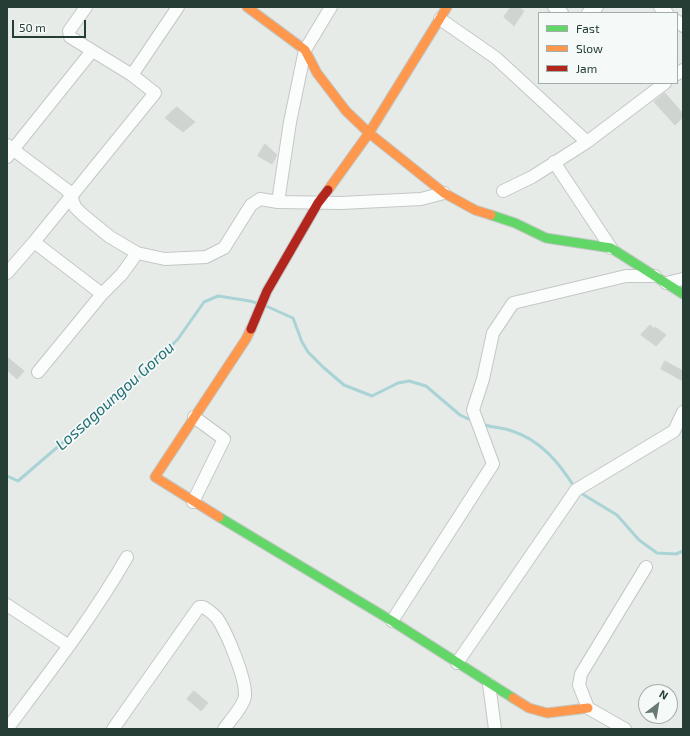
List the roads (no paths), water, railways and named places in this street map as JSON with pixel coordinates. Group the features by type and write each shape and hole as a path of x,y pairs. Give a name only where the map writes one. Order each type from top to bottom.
{"street":[{"path":"7,273 155,93 132,75 70,37 69,31 86,7"},
{"path":"132,75 178,7"},
{"path":"247,7 305,50 317,73 346,111 369,133 444,193 475,210 515,223 546,238 611,248 683,294"},
{"path":"278,202 292,109 305,50 331,7"},
{"path":"447,7 369,133 318,203 260,304 252,328 155,478 192,502 392,621 529,708 547,713 588,708 625,729"},
{"path":"440,19 496,58 587,142"},
{"path":"92,51 9,150 67,190 75,207 83,215 110,237 137,253 165,259 206,257 224,248 251,205 260,200 318,203 421,199 444,193"},
{"path":"503,191 532,176 587,142 662,84"},
{"path":"554,162 611,248"},
{"path":"34,242 102,294"},
{"path":"38,372 102,294 122,274 137,253"},
{"path":"392,621 493,464 473,410 483,380 493,333 513,303 626,276 656,276"},
{"path":"666,283 683,279"},
{"path":"457,663 576,490 674,431 683,412"},
{"path":"192,502 224,439 194,417"},
{"path":"7,729 86,624 127,557"},
{"path":"588,708 579,685 581,674 646,567"},
{"path":"7,605 69,646"},
{"path":"113,729 199,607 203,607 216,617 223,629 243,679 245,696 242,704 224,729"},
{"path":"489,684 495,729"}],"waterway":[{"name":"Lossagoungou Gorou","path":"7,476 18,481 146,371 178,339 204,302 218,296 257,303"},
{"name":"Lossagoungou Gorou","path":"266,306 293,318 302,342 308,352 344,385 372,396 398,383 409,381 426,386 460,415 473,421"},
{"name":"Lossagoungou Gorou","path":"482,424 508,430 532,440 549,454 563,470 575,488"},
{"name":"Lossagoungou Gorou","path":"579,492 617,515 639,540 657,553 676,554 683,551"}]}
